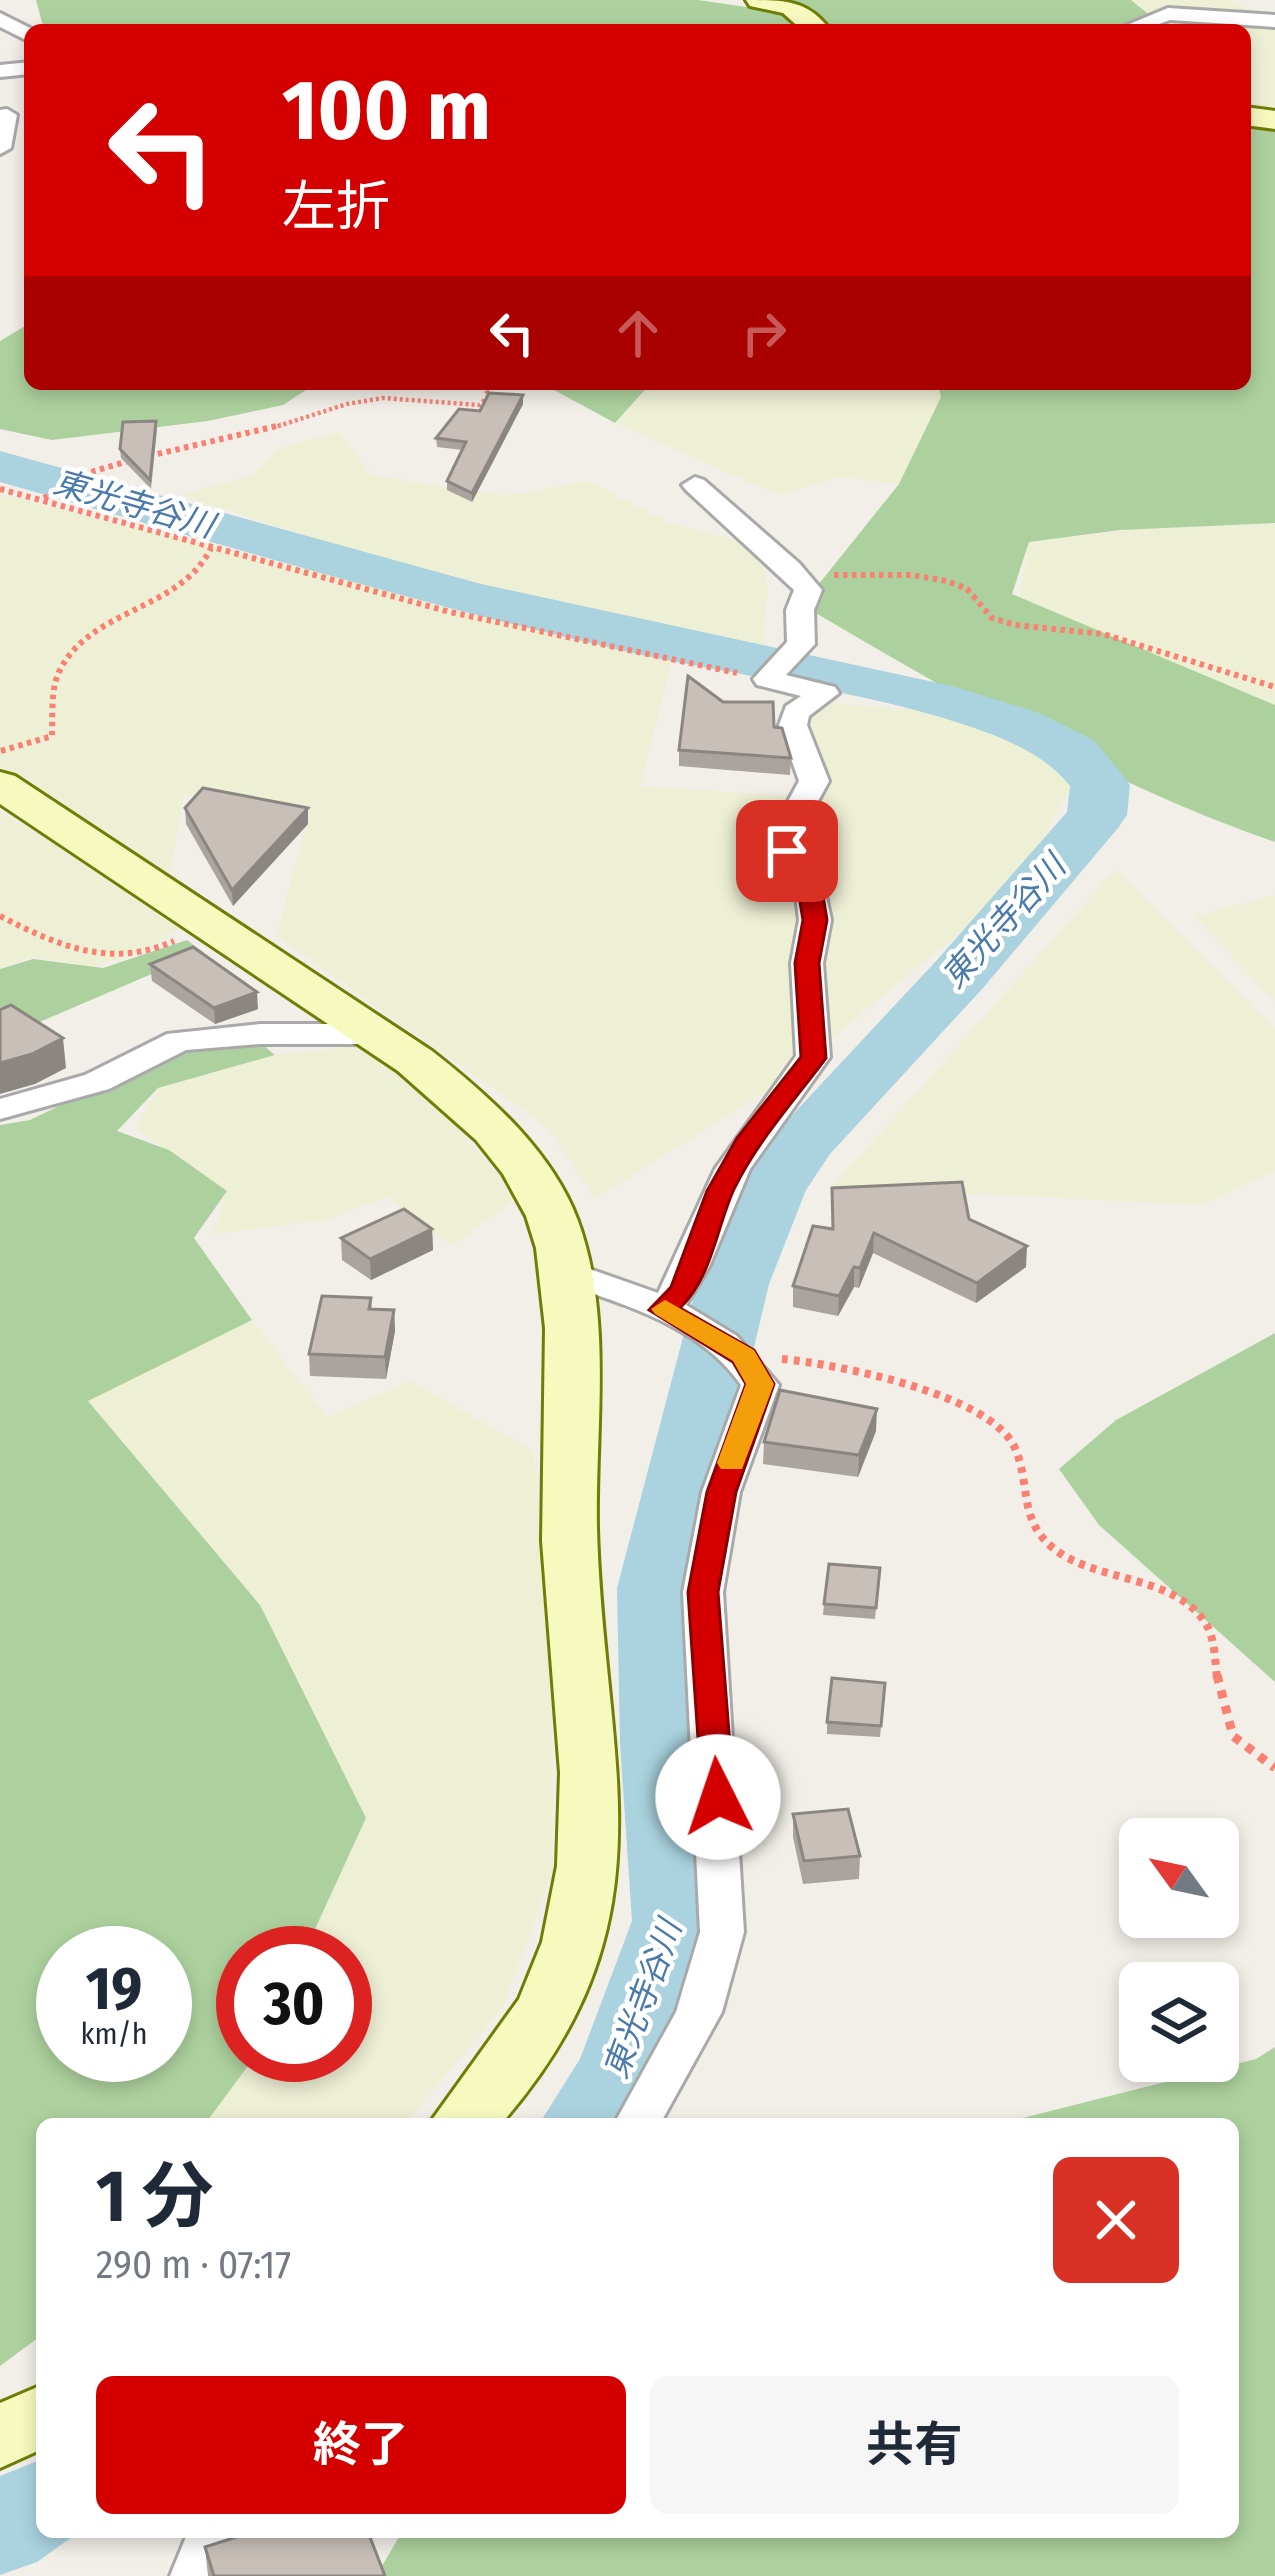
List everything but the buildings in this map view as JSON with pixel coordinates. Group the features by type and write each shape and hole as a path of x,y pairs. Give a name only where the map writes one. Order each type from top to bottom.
{"street":[{"path":"760,0 795,6 812,24"},
{"path":"1141,24 1168,14 1275,21"},
{"path":"0,148 12,115"},
{"path":"695,485 767,553 802,575 808,590 800,610 801,644 767,679"},
{"path":"671,1313 721,1191 750,1138 813,1058 807,963 815,920 811,896 787,851 788,829 814,781 793,725 796,712 825,693 767,679"},
{"path":"0,785 445,1084 494,1129 527,1170 553,1219 567,1272 570,1537 578,1663 592,1764 592,1837 581,1915 558,1988 516,2057 468,2118"},
{"path":"0,1109 97,1082 179,1041 260,1034 374,1034"},
{"path":"567,1272 671,1313 745,1356 760,1384 722,1492 703,1592 722,1932 699,2012 640,2118"},
{"path":"0,2438 36,2417"},
{"path":"196,2576 212,2538"}],"path":[{"path":"43,499 88,473 121,462 251,435 346,404 383,398 478,405 489,396 486,390"},
{"path":"0,489 450,612 767,679"},
{"path":"0,752 52,736 57,675 73,649 107,623 193,577 207,566 211,548"},
{"path":"802,575 910,575 947,581 967,589 992,618 1015,625 1102,634 1275,683"},
{"path":"0,916 73,950 111,960 159,949 207,923"},
{"path":"745,1356 837,1364 911,1381 1002,1429 1016,1448 1022,1504 1038,1537 1067,1558 1192,1606 1210,1628 1226,1730 1248,1756 1275,1768"}],"green space":[{"path":"36,0 698,0 802,15 810,24 42,24"},
{"path":"761,0 1131,0 1152,17 1145,24 810,24 774,2"},
{"path":"1131,0 1229,0 1275,23 1275,119 1251,114 1251,24 1139,24"},
{"path":"1251,115 1275,121 1275,523 1120,530 1029,542 1012,594 1275,705 1275,842 1093,765 802,605 899,484 941,397 939,390 1251,390"},
{"path":"24,327 24,390 306,390 283,405 208,421 52,440 0,429 0,341"},
{"path":"554,390 645,390 615,423"},
{"path":"645,390 939,390 941,397 899,484 840,477 778,495 615,423"},
{"path":"339,432 372,475 506,496 588,481 670,523 759,546 768,587 763,649 395,564 179,495 253,475 277,449"},
{"path":"0,494 672,660 640,786 807,797 811,702 985,714 1083,764 1018,885 767,1091 595,1199 546,1126 276,936 309,816 184,794 169,880 45,793 0,768"},
{"path":"1275,524 1275,712 1019,598 1029,542 1135,529"},
{"path":"0,811 188,925 149,948 94,967 33,957 0,968"},
{"path":"1116,869 1275,1029 1275,1171 1201,1205 832,1187"},
{"path":"1275,895 1275,1002 1194,916"},
{"path":"187,940 203,952 0,1039 0,969 33,959 103,968"},
{"path":"257,1040 275,1055 158,1088 117,1131 169,1150 227,1191 194,1238 252,1320 88,1401 260,1605 366,1818 316,1926 216,1926 216,2082 236,2082 209,2118 36,2118 36,2339 0,2366 0,1125 30,1120 180,1047"},
{"path":"364,1045 425,1092 518,1196 452,1246 386,1197 326,1220 213,1234 226,1191 135,1128 158,1088 275,1055"},
{"path":"252,1320 327,1417 410,1381 534,1451 551,1702 553,1871 502,2009 409,2118 203,2118 226,2082 372,2082 372,1926 282,1926 88,1400"},
{"path":"1275,1333 1275,1682 1099,1525 1059,1469 1116,1420"},
{"path":"1275,2047 1275,2576 376,2576 398,2538 1239,2538 1239,2118 1023,2118 1165,2082 1239,2082 1239,2063"}],"waterway":[{"name":"東光寺谷川","path":"0,466 465,596 625,635 932,698 1019,725 1074,753 1100,785 1097,815 960,974 806,1140 771,1190 733,1284 657,1588 662,1743 676,1921 622,2070 590,2118"},
{"name":"東光寺谷川","path":"0,2531 36,2507"}],"slow traffic":[{"path":"665,1309 745,1356 760,1384 732,1463"}],"route":[{"path":"718,1797 703,1592 722,1492 760,1384 745,1356 663,1310 684,1290 721,1191 750,1138 813,1058 807,963 815,920 811,896 787,851"}]}
